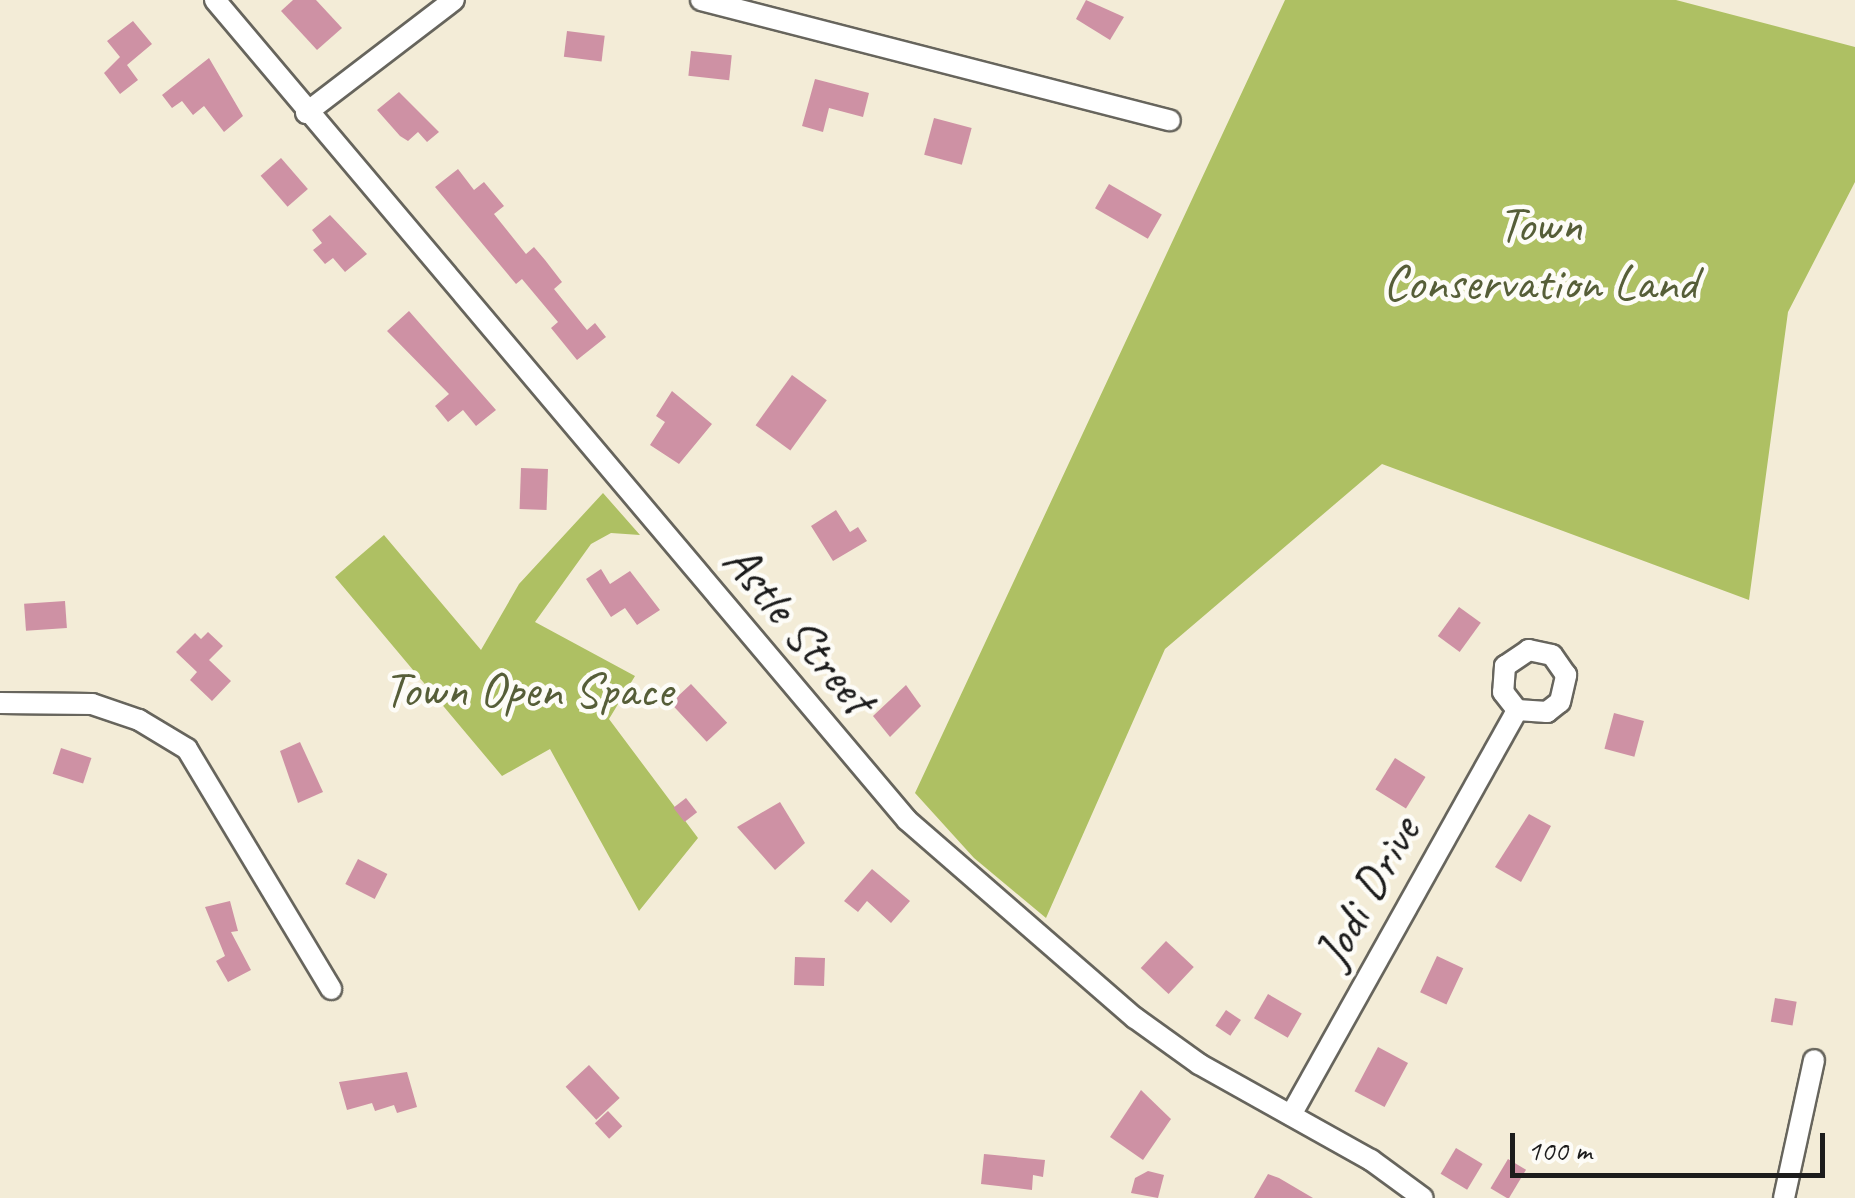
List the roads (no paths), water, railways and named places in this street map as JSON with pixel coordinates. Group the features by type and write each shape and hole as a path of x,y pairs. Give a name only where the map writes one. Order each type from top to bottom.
{"street":[{"name":"Astle Street","path":"215,0 306,113 907,820 1135,1018 1423,1198"},
{"path":"231,22 240,0"},
{"path":"306,113 454,0"},
{"path":"701,0 1170,120"},
{"path":"0,704 92,704 139,720 188,749 331,989"},
{"name":"Jodi Drive","path":"1291,1115 1516,710"},
{"path":"1784,1198 1814,1060"}],"park label":[{"name":"Town Conservation Land","path":"1540,253"},
{"name":"Town Open Space","path":"528,690"}]}
